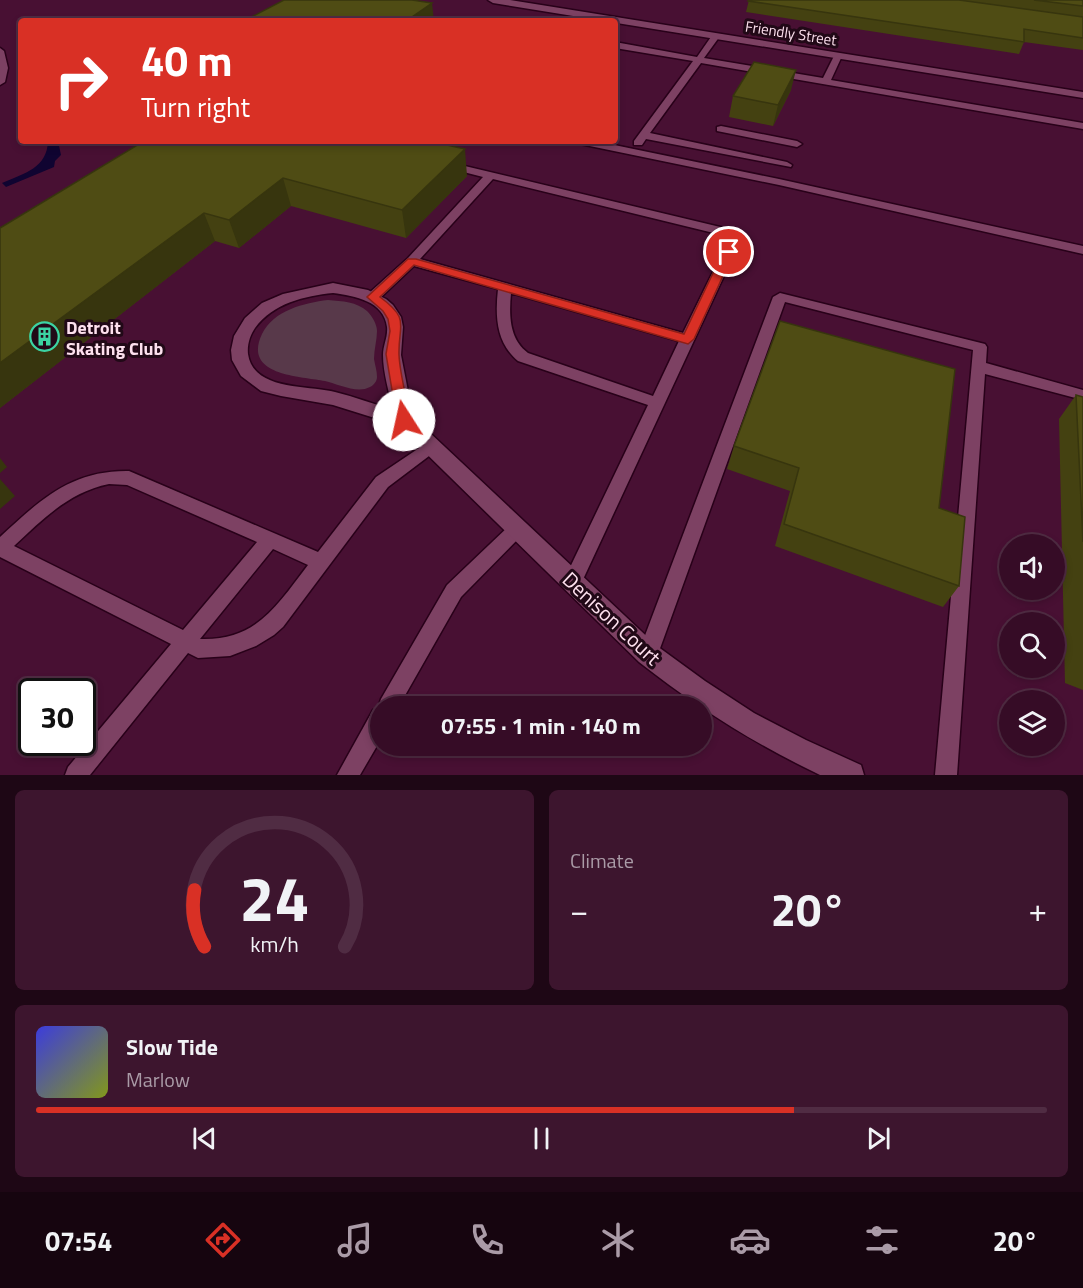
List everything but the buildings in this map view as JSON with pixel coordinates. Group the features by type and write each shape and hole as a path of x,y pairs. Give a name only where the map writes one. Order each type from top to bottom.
{"street":[{"name":"Friendly Street","path":"493,0 604,18"},
{"name":"Friendly Street","path":"618,20 1083,95"},
{"name":"Denison Court","path":"373,297 333,288 298,293 267,308 245,330 240,342 239,355 243,367 252,377 265,385 333,398 404,420 648,654 689,687 735,718 850,775"},
{"path":"373,297 388,309 394,319 396,331 392,354 404,420"}],"lane":[{"path":"631,152 701,60 716,36"},
{"path":"618,46 1083,126"},
{"path":"0,51 4,68 0,82"},
{"path":"826,81 838,56"},
{"path":"721,129 797,144"},
{"path":"644,135 787,165"},
{"path":"594,144 1083,250"},
{"path":"437,162 737,236 572,582"},
{"path":"373,297 412,261 491,175"},
{"path":"412,261 688,339"},
{"path":"505,287 502,305 508,341 513,351 529,360 658,402"},
{"path":"648,654 780,297 980,347 946,775"},
{"path":"980,367 1083,395"},
{"path":"321,562 129,478 111,477 92,480 68,490 0,548 198,648 222,649 236,646 256,636 276,621 321,562 382,482 431,446"},
{"path":"394,696 454,591 517,529"},
{"path":"76,775 270,539"},
{"path":"348,775 370,737"}],"shaded area":[{"path":"48,144 59,144 61,155 55,161 54,167 6,187 2,183 39,164"},
{"path":"328,300 359,306 367,311 374,320 377,331 374,359 377,377 375,383 370,387 353,389 325,381 289,375 267,366 260,358 258,348 262,334 274,319 290,309"}],"place":[{"name":"Detroit Skating Club","path":"45,337"}],"route":[{"path":"404,420 392,354 396,331 394,319 388,309 373,297 412,261 688,339 729,252"}]}
